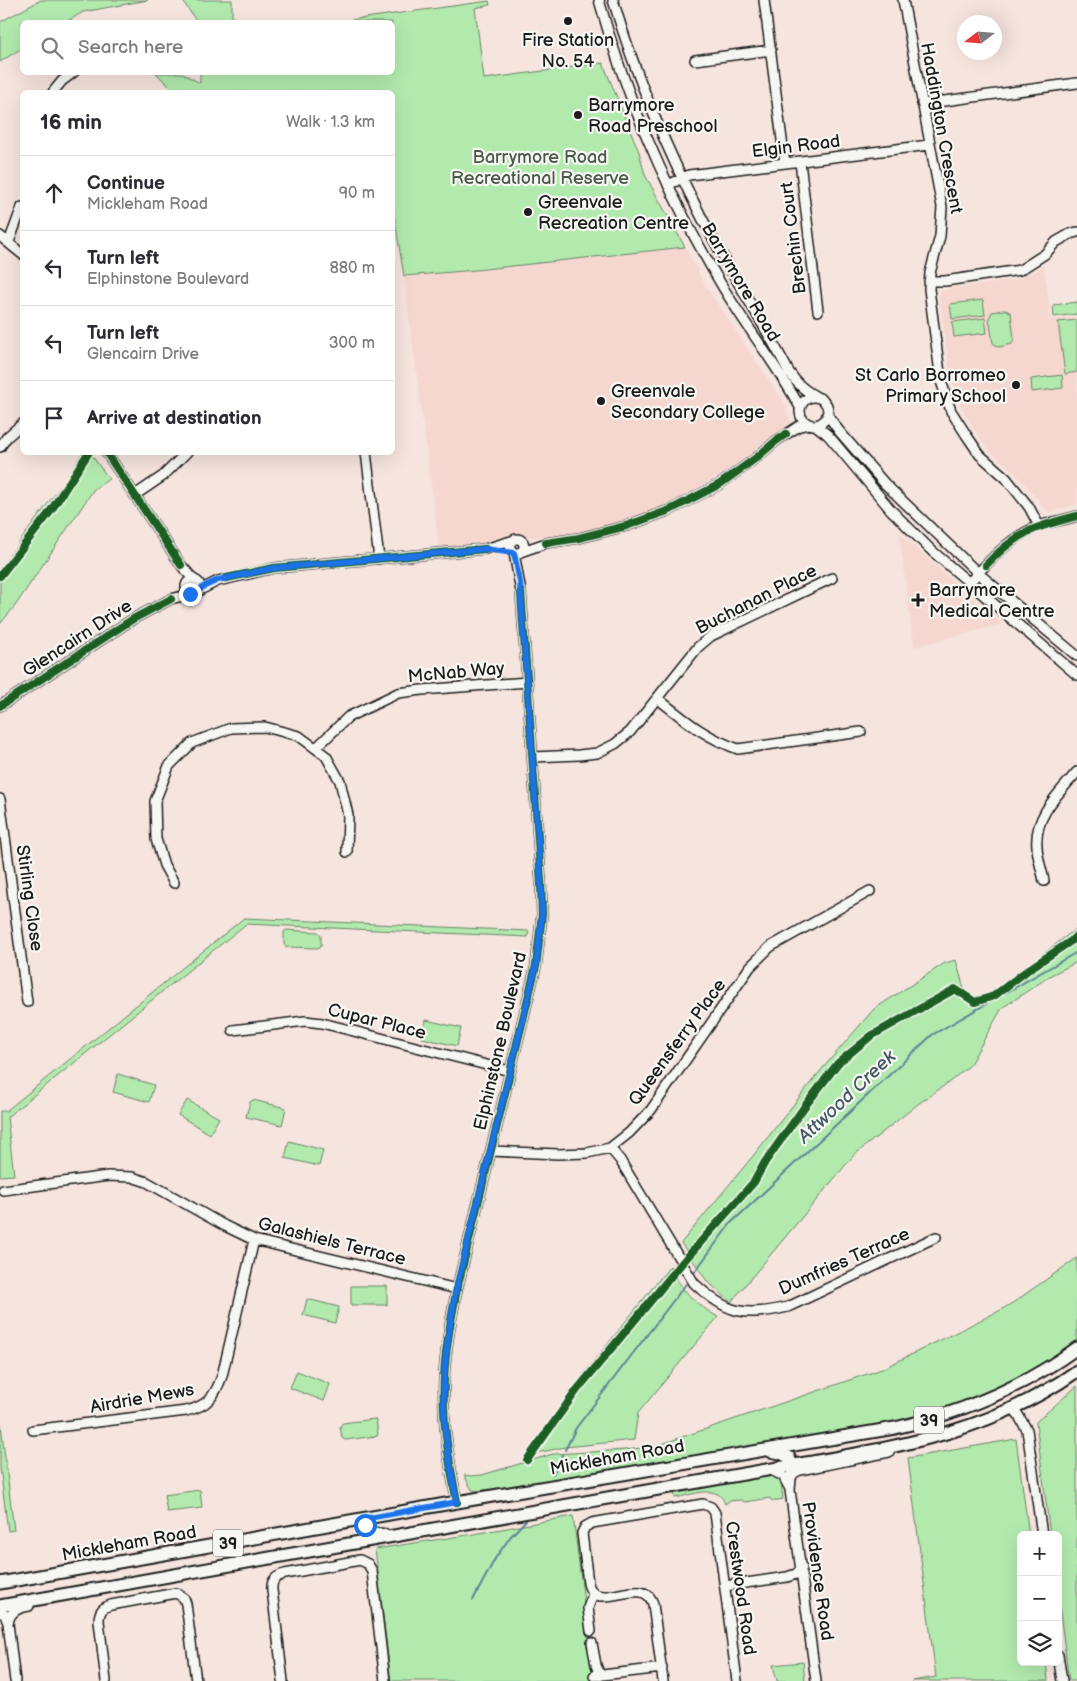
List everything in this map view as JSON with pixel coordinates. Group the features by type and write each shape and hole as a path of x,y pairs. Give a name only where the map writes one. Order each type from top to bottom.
{"main road":[{"name":"Mickleham Road","path":"0,1583 457,1502 895,1428 959,1411 992,1398 1020,1384 1077,1348"},
{"name":"39","path":"0,1606 771,1470 915,1442 961,1430 1014,1408 1046,1391 1077,1371"},
{"path":"766,1450 787,1456 790,1458 792,1466"},
{"path":"369,1518 365,1525 374,1534 411,1533"}],"street":[{"name":"Barrymore Road","path":"599,0 627,86 668,185 724,288 800,410"},
{"name":"Barrymore Road","path":"614,0 638,78 654,118 704,222 789,372 797,384 817,397"},
{"path":"764,0 785,163"},
{"name":"Haddington Crescent","path":"903,0 942,208 939,244 928,293 938,372 951,411 963,431 980,454 1006,478 1029,507 1039,526"},
{"path":"695,60 771,50"},
{"path":"55,90 70,75"},
{"path":"922,104 1077,83"},
{"name":"Elgin Road","path":"668,185 689,175 929,145"},
{"name":"Brechin Court","path":"800,162 818,311"},
{"path":"9,242 20,212"},
{"path":"929,282 1020,270 1044,254 1056,242 1077,232"},
{"path":"0,236 20,252"},
{"path":"1077,656 978,573 885,484 827,414 826,404 822,399 817,397 805,400 800,410 805,422 812,424 828,435 892,510 931,550 1077,675"},
{"name":"Glencairn Drive","path":"786,434 797,422 800,410"},
{"path":"812,424 823,422 827,414"},
{"name":"Glencairn Drive","path":"485,549 518,552 546,543 579,538 626,526 670,510 720,484 776,441 799,426 812,424"},
{"path":"0,447 3,433 20,425"},
{"path":"108,455 181,565 192,586"},
{"path":"135,495 163,476 184,455"},
{"path":"366,455 379,559"},
{"path":"969,583 1001,550 1016,538 1039,526 1077,516"},
{"path":"515,539 522,540 524,544 518,552 510,548 511,542 515,539"},
{"name":"Glencairn Drive","path":"522,540 546,543"},
{"name":"Glencairn Drive","path":"0,706 133,619 192,586 274,568 485,549 511,542"},
{"name":"Elphinstone Boulevard","path":"457,1502 447,1450 444,1382 448,1337 456,1290 536,966 542,914 518,552"},
{"name":"Buchanan Place","path":"533,756 598,753 615,744 630,732 698,647 711,636 832,578"},
{"name":"McNab Way","path":"316,748 348,717 398,693 527,682"},
{"path":"657,698 704,734 738,749 861,732"},
{"path":"174,884 164,865 156,839 156,800 169,766 192,743 231,728 265,727 299,736 326,756 340,781 348,815 347,852"},
{"path":"1044,881 1036,845 1038,826 1045,811 1077,772"},
{"name":"Stirling Close","path":"0,799 27,1002"},
{"name":"Queensferry Place","path":"491,1151 586,1154 610,1148 629,1133 651,1110 750,967 770,947 870,891"},
{"name":"Cupar Place","path":"233,1030 306,1021 322,1023 510,1071"},
{"name":"Dumfries Terrace","path":"610,1148 620,1160 694,1283 709,1297 725,1307 745,1312 766,1312 788,1306 936,1237"},
{"name":"Galashiels Terrace","path":"4,1190 108,1176 132,1177 147,1182 224,1226 254,1240 456,1290"},
{"name":"Airdrie Mews","path":"33,1430 186,1411 199,1408 208,1402 214,1395 222,1376 254,1240"},
{"path":"1014,1408 1027,1430 1041,1531"},
{"path":"791,1478 796,1472 875,1456 915,1442"},
{"name":"Providence Road","path":"792,1466 790,1490 816,1681"},
{"path":"771,1470 785,1478 790,1490"},
{"name":"Crestwood Road","path":"593,1594 588,1583 582,1537 583,1530 587,1525 605,1520 698,1504 706,1504 711,1507 715,1513 737,1681"},
{"path":"283,1681 272,1590 273,1580 280,1575 360,1560 372,1568 385,1681"},
{"path":"725,1586 787,1577 796,1574 802,1568"},
{"path":"8,1623 11,1614 19,1608 83,1596 114,1586"},
{"path":"591,1631 588,1608 593,1594 602,1596 640,1591 649,1595 653,1604 663,1681"},
{"path":"106,1681 99,1621 102,1608 109,1605 174,1594 182,1596 186,1601 196,1681"},
{"path":"0,1612 5,1615 8,1623 16,1681"},
{"path":"592,1643 597,1676 662,1668"},
{"path":"1060,1666 1062,1681"}],"shaded area":[{"name":"Greenvale Secondary College","path":"685,247 705,285 786,406 792,422 731,468 681,498 638,516 599,528 566,534 531,537 515,534 492,543 439,548 404,276"},
{"name":"St Carlo Borromeo Primary School","path":"1044,266 1051,320 1077,317 1077,504 1049,513 1014,472 988,449 974,430 959,402 949,368 939,295 941,291 947,289 1016,280"},
{"path":"899,532 908,541 1002,624 914,647"}],"green space":[{"path":"41,0 148,0 83,12 69,20 20,20 20,49 0,62 0,22"},
{"path":"182,0 232,0 232,20 196,20"},
{"name":"Barrymore Road Recreational Reserve","path":"489,1 490,5 475,8 484,79 603,63 639,152 645,175 685,247 404,276 395,221 395,90 173,90 158,75 186,75 200,83 200,75 395,75 395,20 351,20"},
{"path":"983,300 985,315 952,319 950,304"},
{"path":"1077,302 1077,314 1054,317 1053,305"},
{"path":"1003,310 1011,313 1014,339 1012,344 999,347 993,343 989,318 992,312"},
{"path":"985,318 987,333 954,337 952,322"},
{"path":"1077,320 1077,372 1065,374 1058,322"},
{"path":"1062,375 1063,388 1032,392 1031,379"},
{"path":"81,455 91,455 109,479 94,489 15,606 0,624 0,568 64,482"},
{"path":"244,918 529,931 528,937 246,924 7,1117 14,1175 0,1176 0,1111 6,1111"},
{"path":"1077,928 1077,962 1053,974 1002,1008 969,1066 854,1155 731,1302 707,1281 681,1243 816,1076 874,1009 945,963 956,960 964,989 973,997 991,993"},
{"path":"286,930 318,932 321,935 321,946 318,948 286,947 284,944 284,932"},
{"path":"426,1020 461,1028 457,1046 422,1038"},
{"path":"118,1074 154,1085 149,1102 113,1092"},
{"path":"187,1100 219,1118 210,1134 178,1115"},
{"path":"253,1100 286,1108 282,1125 246,1117 250,1102"},
{"path":"289,1141 323,1150 319,1166 285,1158"},
{"path":"1077,1258 1077,1341 1034,1370 1012,1382 966,1401 892,1423 695,1457 478,1491 472,1490 464,1475 482,1475 553,1454 625,1450 656,1446 882,1369 999,1311"},
{"path":"670,1266 689,1296 718,1317 638,1413 634,1440 565,1447 527,1455 582,1376"},
{"path":"351,1286 387,1286 387,1305 351,1305"},
{"path":"307,1299 339,1307 335,1323 303,1315"},
{"path":"297,1371 330,1384 324,1401 290,1388"},
{"path":"1077,1386 1077,1681 1069,1681 1062,1628 1062,1531 1050,1531 1036,1422"},
{"path":"0,1417 14,1530 8,1531 0,1467"},
{"path":"376,1420 377,1436 345,1440 342,1438 340,1426 343,1423"},
{"path":"1016,1439 1028,1531 1017,1531 1017,1666 1046,1666 1048,1681 912,1681 936,1677 908,1458"},
{"path":"771,1472 781,1481 783,1499 772,1501 770,1498 745,1502 741,1500 729,1501 725,1504 722,1498 711,1492 675,1498 673,1490"},
{"path":"200,1490 202,1508 167,1512 164,1495"},
{"path":"573,1516 594,1681 391,1681 375,1549"},
{"path":"803,1662 805,1681 777,1681 773,1665"}],"waterway":[{"name":"Attwood Creek","path":"693,1274 731,1223 932,1035 1077,952"},
{"name":"Attwood Creek","path":"565,1450 576,1428 689,1280"},
{"name":"Attwood Creek","path":"553,1474 562,1455"},
{"name":"Attwood Creek","path":"473,1600 496,1557 511,1536 528,1518"}],"cycle path":[{"path":"546,543 579,538 626,526 670,510 720,484 786,434"},
{"path":"0,576 50,512 87,455"},
{"path":"108,455 181,565"},
{"path":"986,565 1007,545 1027,532 1077,516"},
{"path":"226,578 274,568 485,549"},
{"path":"457,1502 445,1427 444,1380 447,1346 457,1289 536,966 542,914 521,592"},
{"path":"0,706 133,619 171,599"},
{"path":"527,1460 577,1390 682,1263 754,1182 765,1162 838,1063 871,1036 955,989 975,1002 994,996 1077,935"}],"place":[{"name":"Fire Station No. 54","path":"568,21"},
{"name":"Barrymore Road Preschool","path":"578,115"},
{"name":"Greenvale Recreation Centre","path":"528,212"},
{"name":"St Carlo Borromeo Primary School","path":"1016,385"},
{"name":"Greenvale Secondary College","path":"601,401"},
{"name":"Barrymore Medical Centre","path":"918,600"}],"route":[{"path":"190,594 199,592 203,587 218,580 274,568 485,549 514,553 520,582 542,914 536,966 456,1290 448,1337 444,1382 445,1430 457,1502 369,1518 365,1525"}]}
